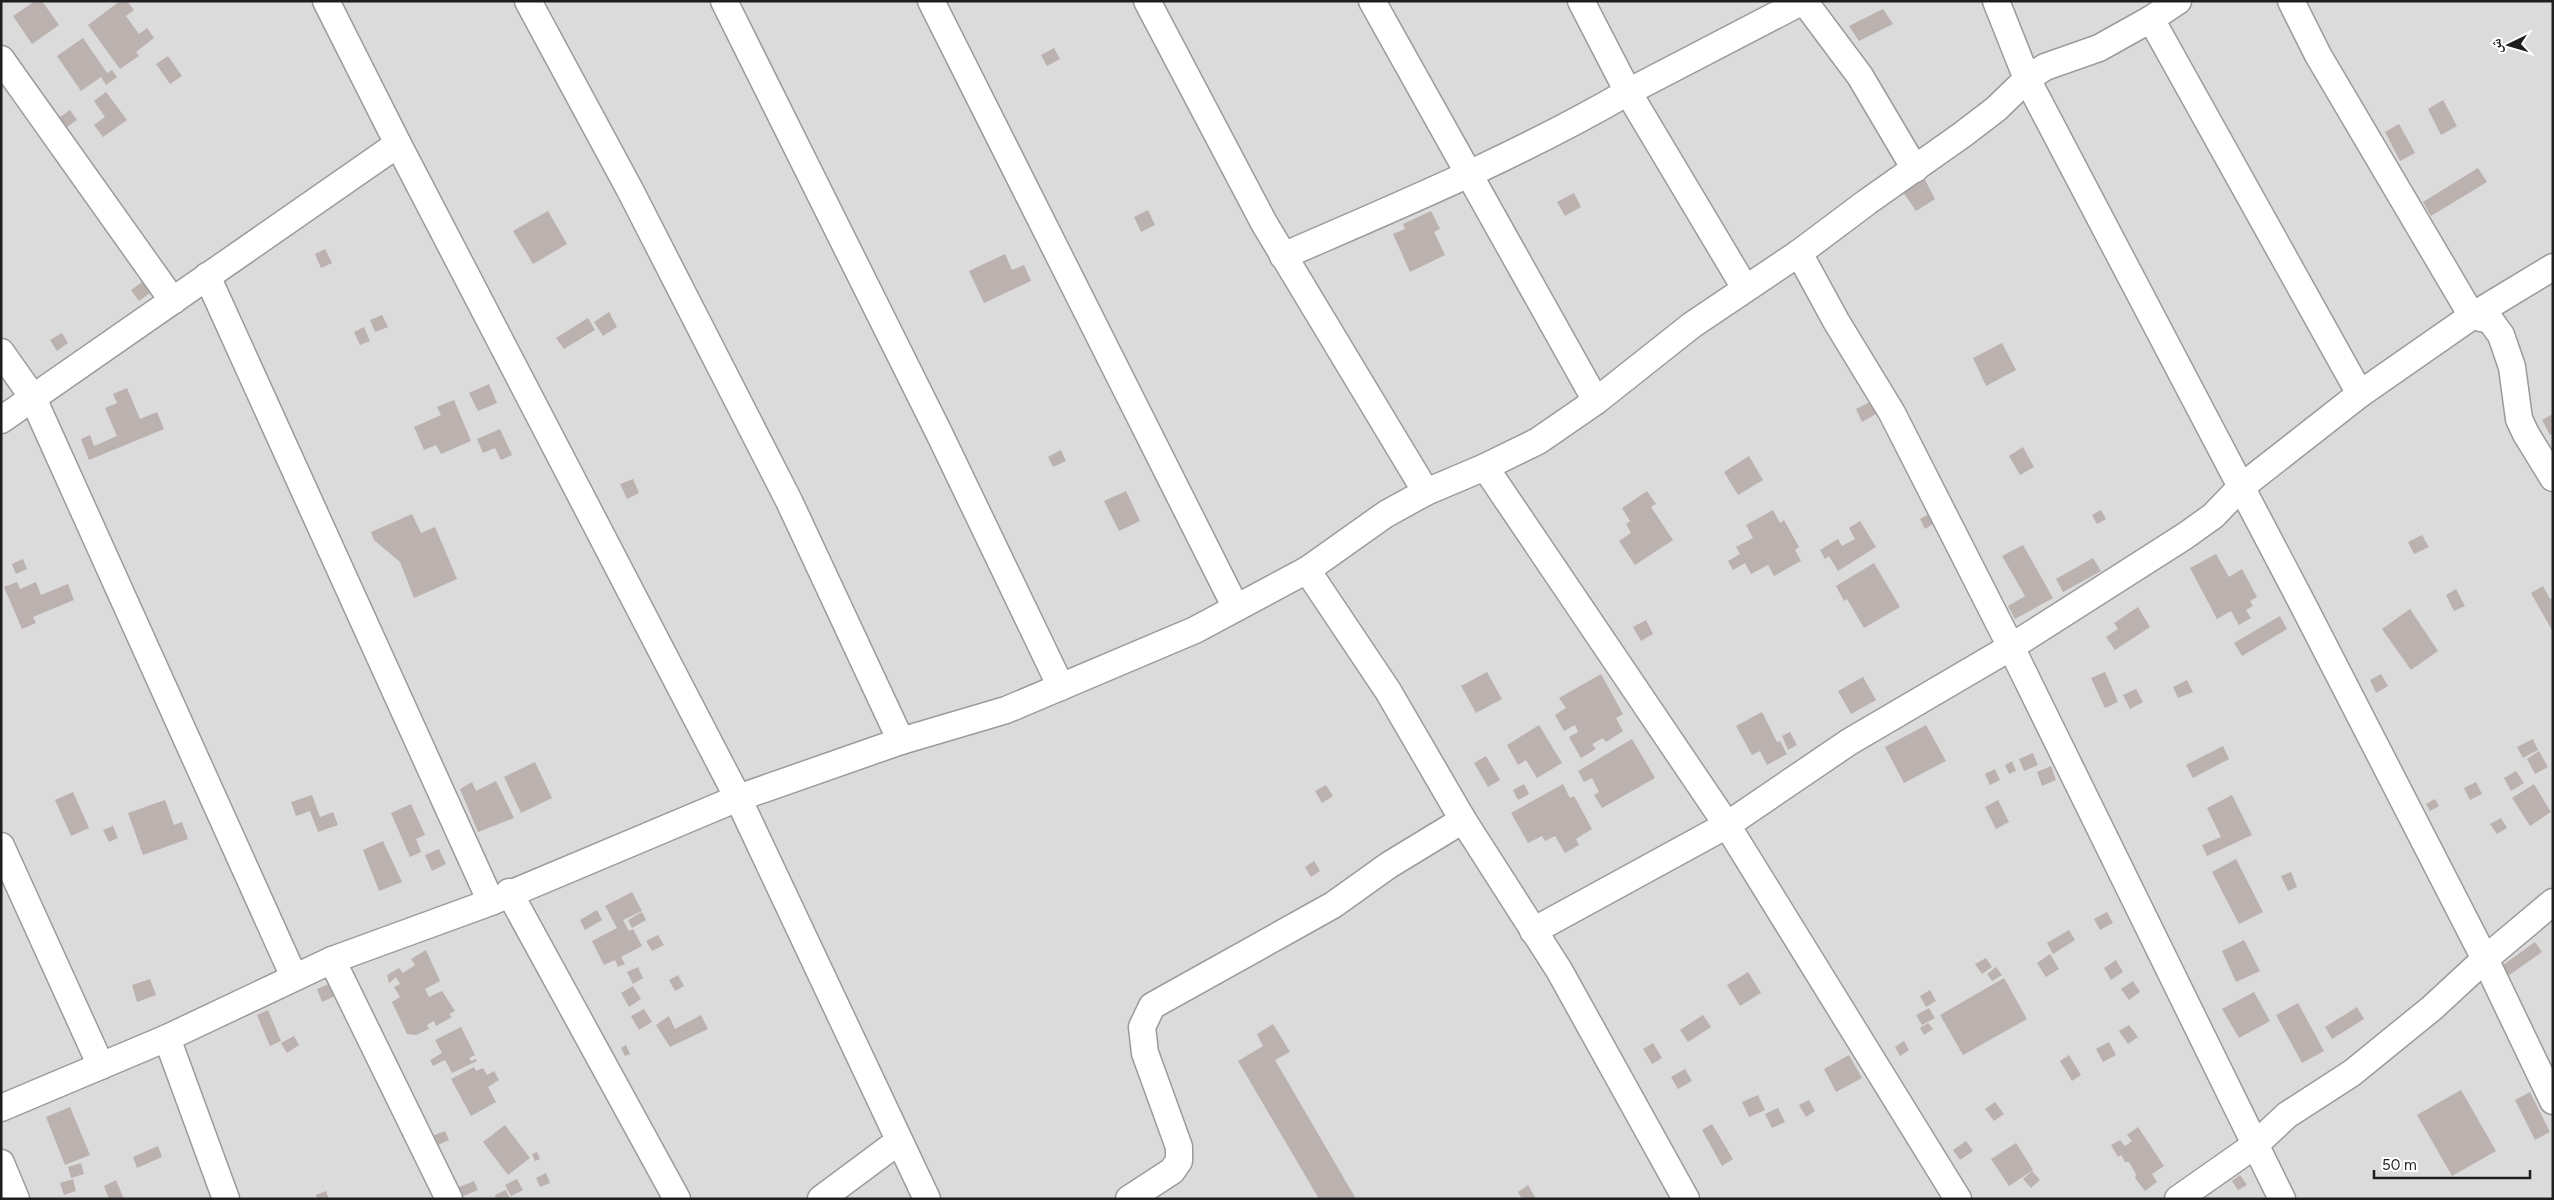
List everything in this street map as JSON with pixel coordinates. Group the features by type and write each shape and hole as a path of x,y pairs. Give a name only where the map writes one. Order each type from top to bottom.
{"street":[{"path":"326,1 398,144 738,798 927,1199"},
{"path":"528,1 621,173 789,501 901,741"},
{"path":"724,1 939,433 1061,687"},
{"path":"931,1 1236,608"},
{"path":"1147,1 1264,224 1426,492"},
{"path":"1372,1 1596,401"},
{"path":"1581,1 1628,92 1745,288"},
{"path":"1283,256 1468,175 1572,124 1628,92 1803,1 1860,76 1915,169"},
{"path":"1996,1 2027,79 2240,488 2286,571 2485,958 2553,1101"},
{"path":"1,1108 167,1038 332,960 500,897 738,798 901,741 1006,710 1195,630 1307,570 1386,514 1426,492 1485,467 1538,441 1596,401 1662,348 1745,288 1799,253 1996,110 2027,79 2045,67 2099,48 2151,20 2178,1"},
{"path":"2291,1 2318,55 2472,316 2490,320 2501,335 2512,367 2519,419 2553,478"},
{"path":"2151,20 2360,394"},
{"path":"1,59 174,301"},
{"path":"1,420 32,396 174,301 207,276 398,144"},
{"path":"1799,253 1836,321 1892,413 2011,647 2282,1199"},
{"path":"1534,931 1728,825 1849,742 2011,647 2185,536 2213,516 2240,488 2360,394 2472,316 2553,267"},
{"path":"207,276 500,897 677,1199"},
{"path":"1,352 32,396 294,977"},
{"path":"1485,467 1728,825 1958,1199"},
{"path":"1307,570 1388,691 1463,820 1534,931 1627,1089 1686,1199"},
{"path":"1129,1199 1172,1171 1179,1161 1179,1147 1145,1053 1142,1027 1152,1006 1333,905 1389,865 1463,820"},
{"path":"1,846 101,1066"},
{"path":"2178,1199 2255,1145 2287,1115 2367,1061 2432,1008 2485,958 2553,902"},
{"path":"332,960 449,1199"},
{"path":"167,1038 226,1199"},
{"path":"821,1199 900,1142"},
{"path":"1,1163 16,1199"}],"shaded area":[{"path":"1,1 2553,1 2553,1199 1,1199"}],"building":[{"path":"35,1 42,1 59,25 32,44 13,16"},
{"path":"120,1 127,1 134,10 126,16 139,34 147,28 154,38 136,52 139,56 120,69 88,25"},
{"path":"1883,9 1893,24 1859,41 1849,26"},
{"path":"83,38 107,73 112,70 117,77 106,85 101,77 81,91 57,56"},
{"path":"1054,48 1060,59 1047,66 1041,55"},
{"path":"168,56 182,76 170,84 156,64"},
{"path":"106,92 127,120 103,137 94,125 105,117 94,101"},
{"path":"2443,100 2457,126 2441,135 2428,109"},
{"path":"70,110 77,120 67,127 60,117"},
{"path":"2399,124 2415,153 2400,161 2385,132"},
{"path":"2478,168 2487,182 2431,216 2423,202"},
{"path":"1924,178 1935,199 1916,211 1903,192"},
{"path":"1574,193 1581,207 1565,216 1557,202"},
{"path":"1148,210 1155,225 1141,232 1134,217"},
{"path":"548,211 567,244 533,264 513,231"},
{"path":"1431,211 1440,229 1434,232 1445,255 1410,272 1393,234 1405,229 1403,224"},
{"path":"325,249 332,263 321,268 315,254"},
{"path":"1005,254 1012,270 1024,265 1031,281 984,303 969,271"},
{"path":"142,282 150,293 139,301 131,290"},
{"path":"609,312 617,327 603,336 594,322"},
{"path":"382,315 388,327 375,332 370,320"},
{"path":"588,318 595,330 564,349 556,338"},
{"path":"364,327 370,341 360,345 354,332"},
{"path":"62,333 68,343 57,351 50,340"},
{"path":"2002,343 2016,370 1986,386 1973,358"},
{"path":"489,384 497,403 478,411 469,393"},
{"path":"127,388 140,419 157,412 164,429 89,460 81,439 90,435 94,446 117,436 105,408 117,403 113,394"},
{"path":"454,400 471,441 441,454 436,445 424,450 414,427 441,415 437,407"},
{"path":"1870,402 1876,414 1862,422 1856,409"},
{"path":"2553,414 2553,433 2550,435 2542,420"},
{"path":"500,429 512,455 501,460 495,448 483,453 477,439"},
{"path":"2023,447 2034,467 2020,475 2009,456"},
{"path":"1061,450 1066,461 1053,467 1048,457"},
{"path":"1749,456 1763,480 1738,495 1724,472"},
{"path":"633,479 639,493 627,499 620,484"},
{"path":"1126,491 1140,521 1119,531 1104,501"},
{"path":"1647,491 1656,504 1651,507 1673,540 1635,565 1619,541 1631,533 1626,524 1630,521 1622,508"},
{"path":"1773,510 1780,523 1784,520 1799,547 1795,550 1801,561 1774,576 1768,565 1751,574 1745,563 1733,570 1728,561 1740,554 1736,547 1753,538 1746,525"},
{"path":"2101,510 2106,519 2097,524 2092,515"},
{"path":"1934,511 1939,520 1925,529 1920,519"},
{"path":"412,514 421,533 435,527 457,579 414,598 400,562 374,540 371,532"},
{"path":"1860,521 1876,547 1838,571 1829,556 1825,559 1820,550 1838,539 1842,546 1855,539 1849,528"},
{"path":"2422,535 2429,547 2414,554 2408,542"},
{"path":"2023,545 2053,598 2015,619 2008,606 2025,596 2002,556"},
{"path":"2216,554 2229,577 2242,569 2257,597 2250,601 2253,606 2246,610 2251,618 2239,625 2231,611 2217,619 2190,568"},
{"path":"2093,558 2101,571 2063,592 2056,579"},
{"path":"23,559 27,569 16,574 12,564"},
{"path":"1874,563 1900,607 1864,628 1847,599 1844,601 1836,586"},
{"path":"17,582 20,589 36,582 41,595 68,584 74,600 33,617 36,623 22,629 4,587"},
{"path":"2543,586 2550,599 2553,598 2553,632 2531,593"},
{"path":"2456,589 2465,606 2454,611 2446,595"},
{"path":"2138,607 2150,627 2115,650 2106,637 2118,629 2114,623"},
{"path":"2410,609 2438,651 2411,670 2382,629"},
{"path":"2280,616 2287,629 2242,656 2234,643"},
{"path":"1646,620 1653,634 1641,641 1633,627"},
{"path":"1487,672 1502,699 1476,713 1461,686"},
{"path":"2105,672 2118,702 2105,708 2091,678"},
{"path":"1601,674 1623,714 1616,718 1623,731 1606,742 1603,738 1592,744 1596,749 1581,758 1569,737 1578,732 1575,725 1564,731 1555,715 1566,708 1559,698"},
{"path":"2381,674 2388,686 2376,693 2370,680"},
{"path":"1863,677 1876,700 1851,714 1838,691"},
{"path":"2187,680 2193,692 2178,698 2173,687"},
{"path":"2136,689 2143,702 2130,709 2123,695"},
{"path":"1762,712 1777,742 1780,741 1787,754 1767,765 1760,751 1752,755 1736,726"},
{"path":"1539,725 1562,763 1537,778 1526,760 1518,765 1507,745"},
{"path":"1926,725 1946,761 1904,783 1885,747"},
{"path":"1790,732 1797,745 1788,750 1782,736"},
{"path":"1632,739 1655,778 1602,808 1594,795 1599,792 1592,778 1584,782 1578,771"},
{"path":"2533,739 2538,750 2523,758 2517,747"},
{"path":"2223,746 2229,759 2193,778 2186,765"},
{"path":"2539,751 2548,767 2535,774 2527,759"},
{"path":"2033,753 2038,765 2024,771 2019,759"},
{"path":"1486,756 1500,780 1488,787 1474,763"},
{"path":"2012,761 2016,771 2009,774 2005,765"},
{"path":"535,762 552,798 521,813 504,777"},
{"path":"2051,766 2056,780 2042,786 2037,772"},
{"path":"1995,769 2000,780 1990,785 1985,774"},
{"path":"2516,771 2524,783 2511,791 2504,778"},
{"path":"496,781 514,818 478,832 460,789 472,782 476,791"},
{"path":"2476,782 2482,794 2470,800 2464,788"},
{"path":"1524,784 1529,794 1518,800 1513,790"},
{"path":"1563,784 1570,798 1574,796 1592,829 1576,839 1579,845 1565,853 1555,836 1545,841 1542,836 1528,843 1511,813"},
{"path":"2534,784 2551,812 2530,826 2512,798"},
{"path":"1326,785 1333,796 1322,803 1315,791"},
{"path":"73,792 89,828 71,836 55,800"},
{"path":"312,795 320,817 333,812 338,825 318,832 310,811 296,816 291,802"},
{"path":"2232,795 2252,835 2207,856 2202,845 2221,837 2207,808"},
{"path":"2435,799 2439,806 2430,811 2426,804"},
{"path":"165,800 174,825 182,822 188,839 143,855 128,813"},
{"path":"1998,800 2009,822 1996,829 1985,807"},
{"path":"411,804 425,835 416,839 421,852 410,857 391,813"},
{"path":"2501,818 2507,828 2497,834 2490,824"},
{"path":"113,826 118,838 109,842 103,830"},
{"path":"383,841 402,882 379,891 363,850"},
{"path":"439,849 446,864 432,871 425,855"},
{"path":"2236,859 2263,912 2239,924 2212,872"},
{"path":"1314,861 1320,871 1311,877 1305,867"},
{"path":"2291,872 2297,887 2288,891 2281,876"},
{"path":"632,892 642,911 623,920 629,931 633,929 642,946 621,957 625,964 618,967 615,960 604,965 592,941 617,928 605,906"},
{"path":"597,910 602,920 585,930 580,920"},
{"path":"642,912 646,920 632,928 628,920"},
{"path":"2107,912 2113,923 2100,930 2094,919"},
{"path":"2069,930 2075,940 2053,954 2047,943"},
{"path":"658,935 664,945 652,951 646,941"},
{"path":"2244,940 2260,971 2236,982 2222,951"},
{"path":"2535,942 2542,952 2508,976 2503,965"},
{"path":"426,950 440,981 425,989 429,997 442,991 455,1011 449,1014 452,1017 436,1026 434,1021 427,1025 429,1029 416,1035 407,1034 392,1002 400,997 394,987 400,984 396,977 389,983 387,975 399,968 403,973 415,965 411,959"},
{"path":"2050,954 2059,969 2046,977 2037,963"},
{"path":"1986,958 1992,967 1982,974 1975,964"},
{"path":"2116,960 2123,972 2111,980 2104,968"},
{"path":"638,967 643,978 633,984 627,972"},
{"path":"1996,967 2002,975 1992,981 1987,974"},
{"path":"1748,972 1761,993 1740,1006 1727,985"},
{"path":"678,975 684,986 675,991 669,980"},
{"path":"2004,978 2027,1019 1963,1055 1940,1015"},
{"path":"150,979 156,995 137,1002 132,985"},
{"path":"2133,981 2140,992 2129,1000 2121,989"},
{"path":"329,984 335,996 322,1002 317,989"},
{"path":"633,986 641,999 629,1007 621,993"},
{"path":"1930,990 1936,1001 1926,1007 1920,996"},
{"path":"2254,992 2270,1021 2239,1038 2222,1009"},
{"path":"2298,1003 2324,1051 2302,1063 2276,1015"},
{"path":"2357,1007 2364,1019 2332,1039 2325,1027"},
{"path":"1929,1008 1935,1018 1922,1025 1916,1015"},
{"path":"644,1009 652,1022 639,1030 631,1016"},
{"path":"268,1010 281,1041 270,1046 257,1015"},
{"path":"701,1015 708,1029 670,1047 656,1025 669,1016 675,1029"},
{"path":"1703,1015 1711,1027 1688,1042 1680,1030"},
{"path":"1928,1023 1933,1029 1924,1035 1920,1028"},
{"path":"1273,1024 1290,1052 1275,1060 1356,1199 1319,1199 1238,1061 1263,1046 1257,1034"},
{"path":"2129,1025 2138,1037 2128,1044 2119,1031"},
{"path":"461,1027 475,1055 469,1058 471,1061 476,1059 477,1061 452,1073 445,1060 433,1066 430,1060 442,1053 435,1040"},
{"path":"294,1036 299,1045 287,1053 281,1043"},
{"path":"1904,1041 1909,1050 1900,1056 1895,1047"},
{"path":"2109,1042 2116,1055 2103,1062 2096,1049"},
{"path":"1653,1043 1662,1058 1652,1064 1643,1049"},
{"path":"626,1045 630,1054 625,1056 621,1048"},
{"path":"1849,1055 1862,1078 1836,1092 1824,1069"},
{"path":"2069,1055 2081,1075 2072,1081 2060,1061"},
{"path":"474,1067 476,1071 483,1068 487,1075 494,1071 499,1080 488,1087 496,1102 471,1116 451,1079"},
{"path":"1685,1069 1692,1081 1678,1089 1671,1077"},
{"path":"2461,1090 2496,1151 2452,1176 2417,1115"},
{"path":"2530,1092 2550,1132 2535,1140 2515,1100"},
{"path":"1758,1095 1765,1110 1749,1117 1742,1102"},
{"path":"1809,1100 1815,1111 1806,1117 1799,1105"},
{"path":"1995,1102 2004,1114 1994,1121 1985,1109"},
{"path":"70,1107 90,1155 65,1165 46,1117"},
{"path":"1778,1108 1785,1122 1772,1128 1765,1114"},
{"path":"1712,1124 1733,1159 1722,1166 1702,1130"},
{"path":"505,1125 530,1158 508,1175 483,1142"},
{"path":"2138,1127 2164,1166 2152,1174 2157,1182 2145,1191 2135,1178 2136,1174 2129,1162 2125,1162 2121,1155 2118,1157 2111,1145 2120,1140 2125,1146 2132,1141 2127,1135"},
{"path":"445,1131 449,1140 436,1146 432,1136"},
{"path":"1966,1141 1973,1151 1960,1160 1953,1150"},
{"path":"2016,1143 2033,1170 2009,1186 1991,1159"},
{"path":"158,1146 162,1157 137,1168 133,1157"},
{"path":"537,1152 540,1159 535,1161 532,1154"},
{"path":"81,1163 84,1174 71,1178 68,1167"},
{"path":"2032,1171 2040,1180 2031,1188 2023,1179"},
{"path":"546,1173 550,1183 540,1187 536,1178"},
{"path":"2240,1175 2247,1185 2238,1190 2232,1181"},
{"path":"73,1179 76,1191 64,1195 60,1183"},
{"path":"517,1179 523,1190 511,1196 505,1185"},
{"path":"116,1180 124,1199 109,1199 104,1186"},
{"path":"474,1181 478,1190 461,1197 457,1188"},
{"path":"1528,1185 1536,1199 1522,1199 1518,1192"},
{"path":"506,1190 510,1199 496,1199 495,1195"},
{"path":"326,1191 329,1199 317,1199 316,1195"}]}
